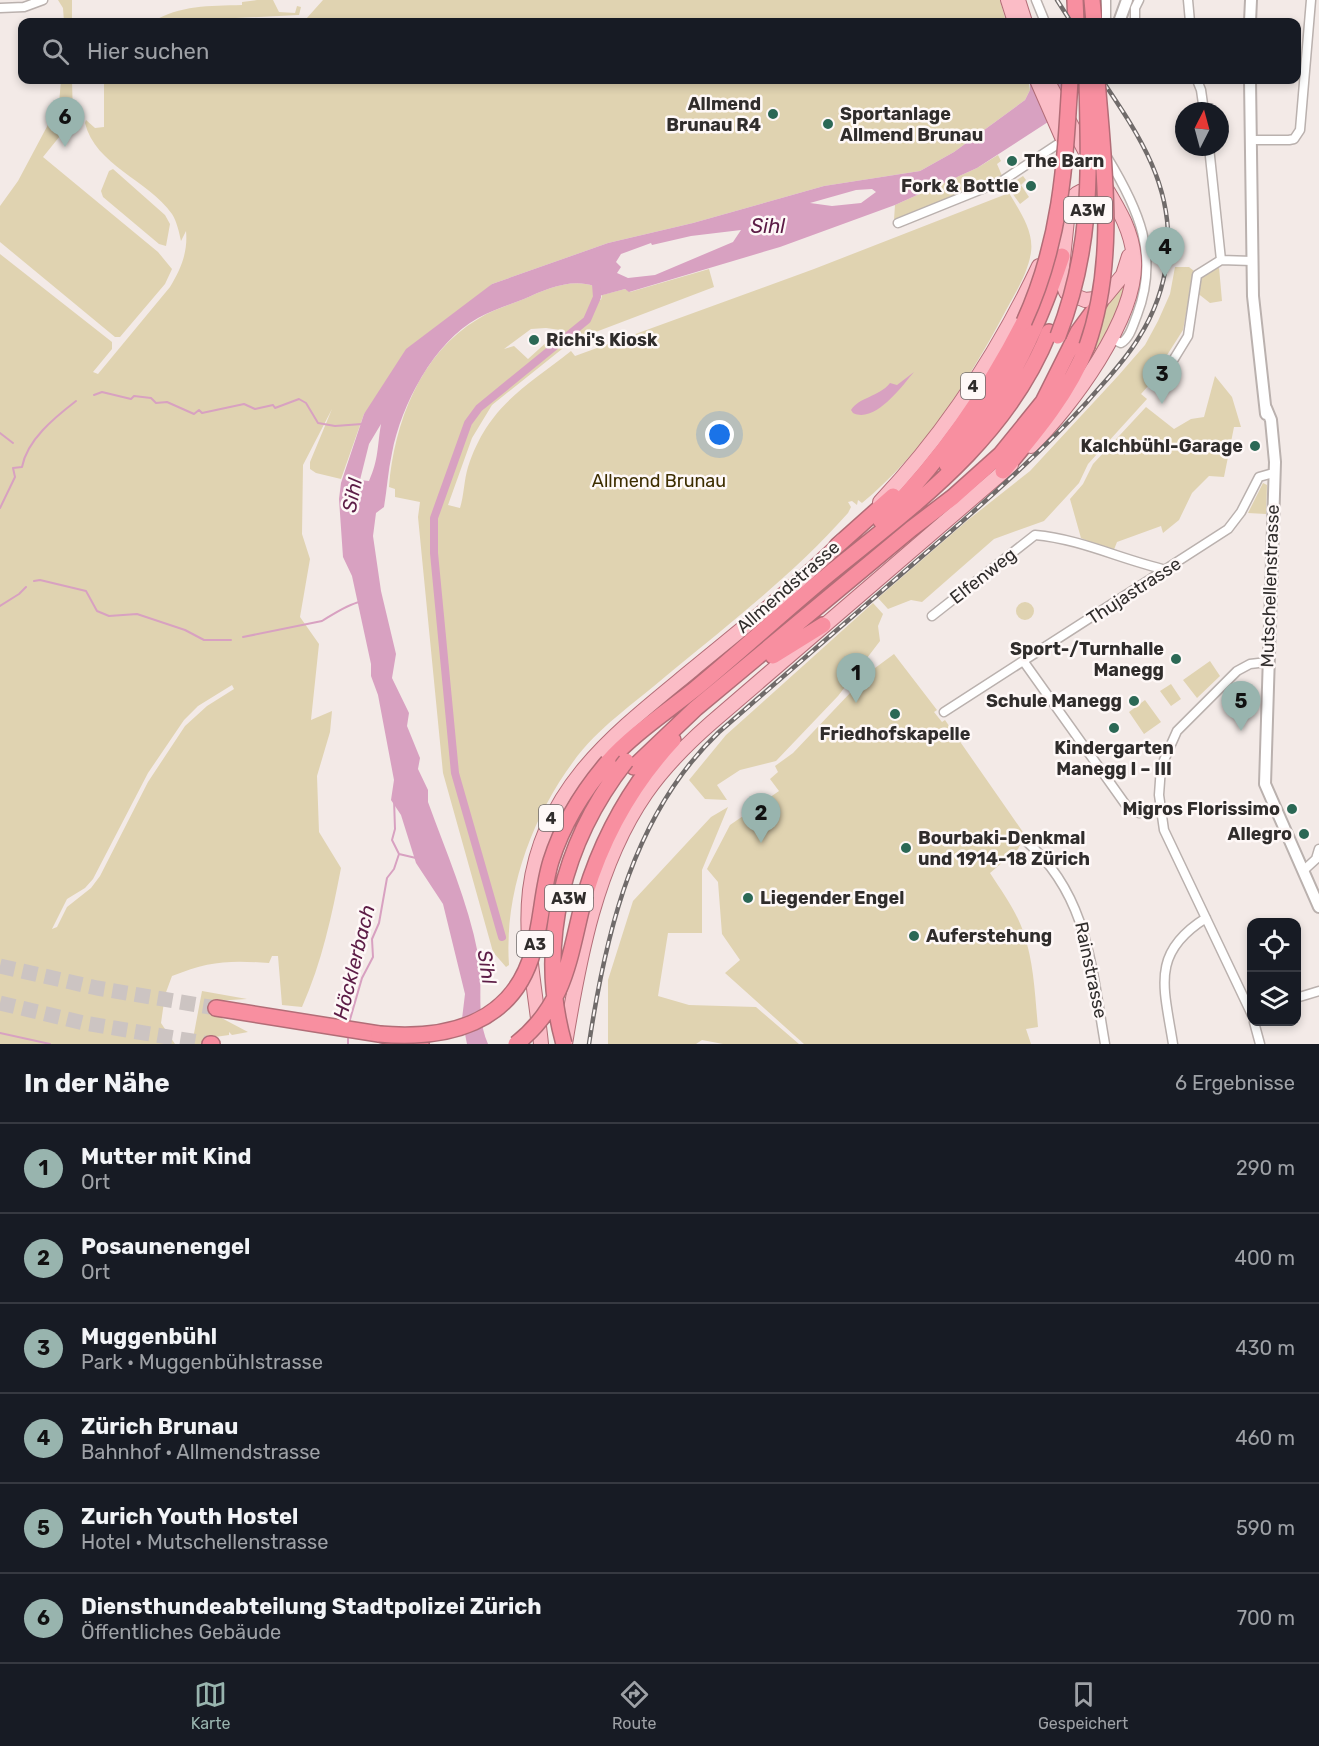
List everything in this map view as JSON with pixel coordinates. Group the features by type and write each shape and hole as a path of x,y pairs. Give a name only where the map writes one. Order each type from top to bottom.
{"highway":[{"path":"1092,0 1094,18"},
{"path":"1076,18 1079,2"},
{"path":"1079,2 1085,18"},
{"path":"829,574 916,484 993,378 1024,322 1044,273 1058,222 1065,164 1070,84"},
{"name":"A3W","path":"695,689 829,574 932,491 982,441 1016,396 1054,334 1068,274 1080,184 1078,84"},
{"name":"A3W","path":"567,1042 562,970 567,905 576,871 590,835 612,795 634,768 696,708 739,675 911,529 1002,433 1033,388 1076,282 1086,229 1089,173 1088,84"},
{"path":"1003,471 1056,402 1087,346 1102,296 1106,251 1098,84"},
{"path":"889,526 955,456 999,396 1036,329 1062,256"},
{"path":"911,529 979,476 1022,431 1054,383 1083,325 1104,298"},
{"path":"870,564 963,495 1019,444 1056,402"},
{"path":"837,546 908,481 954,434"},
{"path":"726,688 823,625"},
{"name":"A3W","path":"516,1044 539,1022 561,989 597,857 617,816 634,768 676,738 739,675"},
{"path":"634,768 695,689"},
{"name":"A3","path":"379,1034 424,1036 456,1030 487,1015 513,991 532,956 546,882 560,836 580,797 608,762 632,738 695,689"},
{"name":"A3","path":"216,1008 379,1034 421,1044"}],"main road":[{"path":"1008,0 1014,18"},
{"path":"1018,0 1024,18"},
{"name":"4","path":"567,1042 601,887 618,843 645,795 688,744 1037,440 1070,402 1110,338 1124,309 1133,279 1134,260 1130,238 1109,193 1039,84"},
{"name":"4","path":"1048,84 1060,118"},
{"name":"Allmendstrasse","path":"541,1044 529,937 530,890 544,837 565,792 586,765 619,731 837,546 916,462 968,394 1011,322 1068,200 1068,160 1060,118"},
{"path":"1109,193 1085,190 1068,200 1061,278 1066,292 1085,300 1104,298 1123,275 1129,258 1130,238"},
{"path":"539,1029 542,1036 549,1041 567,1042"}],"street":[{"path":"0,8 24,7 43,0"},
{"path":"1036,0 1043,18"},
{"path":"1106,0 1106,18"},
{"path":"1120,18 1127,0"},
{"path":"1135,18 1135,8 1139,0"},
{"path":"1188,0 1190,18"},
{"path":"1250,18 1251,0"},
{"path":"1251,140 1288,140 1297,137 1300,130 1311,0"},
{"path":"1087,156 1082,129 1090,97 1096,84"},
{"path":"1199,84 1203,102"},
{"name":"Mutschellenstrasse","path":"1250,84 1253,296 1270,463 1273,472 1265,784 1304,870 1315,886 1319,907"},
{"path":"1060,118 1074,111 1090,97"},
{"path":"1085,117 1139,218 1147,259 1143,296 1128,336 1121,343 1110,338"},
{"path":"898,223 1002,182 1064,140"},
{"path":"1210,156 1221,260"},
{"path":"1169,367 1188,336 1197,275 1221,260 1252,261"},
{"name":"Thujastrasse","path":"944,712 1228,529 1241,512 1259,477 1273,472"},
{"name":"Elfenweg","path":"932,616 1035,535 1078,541 1128,561 1167,570"},
{"path":"1024,662 1128,808 1139,813 1159,810"},
{"path":"1247,1005 1164,830 1159,810 1161,767 1178,731 1237,670 1250,664 1268,662"},
{"name":"Rainstrasse","path":"1027,842 1045,860 1078,910 1088,949 1105,1044"},
{"path":"1304,870 1316,859 1319,849"},
{"path":"1173,1044 1166,995 1165,968 1178,940 1206,918"},
{"path":"1301,996 1319,991"},
{"path":"1255,1026 1260,1044"}],"green space":[{"path":"58,0 72,0 72,18 64,18 63,8"},
{"path":"273,0 279,12 295,13 297,6 301,7 299,15 159,18 184,9 242,5 242,2"},
{"path":"323,0 1000,0 1005,18 307,18"},
{"path":"61,84 72,84 73,119 68,127 63,123 57,132 60,136 43,157 158,252 172,269 165,284 120,337 115,337 0,242 0,206 18,181 59,104"},
{"path":"104,84 1029,84 1030,90 1025,100 954,152 920,171 824,186 693,223 608,243 492,284 364,414 341,479 316,473 310,469 310,462 332,409 303,465 302,534 310,559 300,617 319,644 311,720 332,711 330,732 317,776 319,832 341,868 321,956 302,1007 282,1005 278,956 272,956 269,963 219,963 197,967 172,976 165,995 161,1023 175,1044 0,1044 0,254 112,342 112,349 93,372 98,374 170,287 180,267 186,246 186,231 181,241 172,214 150,191 99,150 91,138 86,120 95,128 104,127","holes":["232,685 234,689 207,706 185,726 148,782 100,876 91,888 67,907 57,927 52,929 67,899 85,888 93,879 148,773 184,720 198,706"]},
{"path":"998,155 1001,161 997,164 1003,178 894,220 895,205 977,168"},
{"path":"113,169 165,215 170,224 166,246 159,244 103,197 101,191 109,171"},
{"path":"1023,176 1026,180 1021,185 1029,197 1020,204 1007,186"},
{"name":"Allmend Brunau","path":"1009,193 1025,221 1030,236 1031,252 1024,276 990,340 942,416 905,462 862,503 858,500 857,505 852,501 848,502 851,507 848,513 806,557 737,618 605,727 573,762 545,808 523,858 511,911 509,965 506,967 493,952 443,773 418,517 420,502 395,497 395,489 389,487 397,439 414,392 440,351 458,333 495,310 550,288 568,284 594,286 595,296 601,300 602,295 625,289 630,292 709,269 714,287 572,341 492,405 472,438 448,505 460,508 468,467 486,428 509,400 571,351 575,356 814,269","holes":["531,329 560,330 528,359 514,346 504,349"]},
{"path":"1175,267 1189,267 1194,271 1183,330 1162,363 1157,360 1147,376 1149,385 1141,394 1147,399 1088,464 1079,483 1044,521 994,539 922,602 911,600 888,609 878,598 968,520 1030,471 1145,345 1170,294"},
{"path":"1219,267 1222,301 1210,303 1196,292 1197,287 1203,276"},
{"path":"1131,277 1100,351 1077,379 1105,302"},
{"path":"1215,376 1232,397 1241,427 1234,427 1224,477 1209,476 1192,493 1179,520 1163,533 1161,526 1117,542 1113,552 1081,538 1070,499 1083,484 1093,464 1146,407 1174,429 1191,419 1204,417"},
{"path":"1263,483 1267,485 1266,514 1248,513"},
{"path":"1025,602 1031,605 1034,611 1031,617 1025,620 1019,617 1016,611 1019,605"},
{"path":"873,603 883,614 878,626 880,641 838,696 776,761 740,770 717,785 727,800 705,799 689,780 726,735"},
{"path":"894,654 937,710 934,712 942,722 945,720 1025,835 1018,849 990,873 1014,910 1030,956 1038,1027 1026,1029 1031,1044 804,1044 725,973 740,960 722,934 718,882 707,869 730,825 779,791 770,779 778,772 775,766 793,753 871,671"},
{"path":"1210,661 1220,676 1197,698 1183,680"},
{"path":"1171,684 1181,699 1171,706 1160,691"},
{"path":"1145,700 1161,722 1144,734 1129,712"},
{"path":"728,807 702,870 702,933 668,933 658,996 689,1005 756,1007 799,1044 723,1044 702,1040 696,1044 608,1044 608,980 633,901 711,817"},
{"path":"202,991 247,999 214,1001 209,1009 212,1013 248,1032 232,1035 229,1032 229,1035 208,1038 205,1044 192,1044"}],"water":[{"name":"Sihl","path":"1030,84 1079,84 1048,122 977,168 895,205 780,247 629,292 625,289 599,296 594,286 576,283 550,288 484,315 462,329 447,342 422,376 396,434 384,507 376,513 373,536 381,591 396,654 392,678 409,713 407,726 420,758 418,769 428,790 428,802 463,896 478,954 482,1022 488,1044 467,1044 462,1019 465,994 443,904 416,863 401,815 391,800 394,780 378,695 371,676 371,664 352,576 343,557 339,499 341,483 364,414 406,349 492,284 608,243 693,223 824,186 920,171 954,152 1025,100","holes":["872,189 876,192 861,203 832,206 810,203 856,190","741,230 733,242 655,275 628,278 617,273 621,267 616,262 621,254 651,243 652,245 691,236","381,424 372,473 369,481 360,480 369,444"]},
{"path":"914,372 879,409 861,415 851,410 859,402 890,383 897,385"}],"waterway":[{"path":"502,937 455,773 434,553 434,518 468,423 479,408 587,320 597,297 596,284"},
{"path":"94,395 102,392 131,399 134,396 151,398 156,403 167,402 194,414 199,410 202,413 244,404 255,409 273,405 275,408 299,399 306,403 318,423 335,426 362,424"},
{"path":"0,508 15,477 13,468 22,467 35,439 76,401"},
{"path":"0,433 13,443"},
{"path":"34,581 40,580 86,591 97,611 109,616 137,614 185,630 204,640 231,640"},
{"path":"0,606 26,587"},
{"path":"243,637 322,621 345,607 360,602"},
{"name":"Höcklerbach","path":"394,799 395,829 392,840 399,854"},
{"name":"Höcklerbach","path":"349,1023 362,978 373,957 372,939 379,923 387,878 394,869 399,854 416,858"},
{"path":"0,1033 50,1044"},
{"name":"Höcklerbach","path":"348,1035 348,1044"}],"tunnel":[{"path":"0,966 97,988 216,1008"},
{"path":"0,1003 84,1023 210,1044"}],"railway":[{"path":"1057,0 1068,18"},
{"path":"589,1044 605,959 615,917 629,876 645,837 665,799 690,764 719,732 949,533 1037,453 1114,371 1144,330 1161,290 1166,269 1168,233 1165,208 1160,185 1141,142 1105,84"}],"place":[{"name":"Allmend Brunau R4","path":"773,114"},
{"name":"Sportanlage Allmend Brunau","path":"828,124"},
{"name":"Diensthundeabteilung Stadtpolizei Zürich","path":"65,147"},
{"name":"The Barn","path":"1012,161"},
{"name":"Fork & Bottle","path":"1031,186"},
{"name":"Zürich Brunau","path":"1165,277"},
{"name":"Richi's Kiosk","path":"534,340"},
{"name":"Muggenbühl","path":"1162,404"},
{"name":"Kalchbühl-Garage","path":"1255,446"},
{"name":"Sport-/Turnhalle Manegg","path":"1176,659"},
{"name":"Schule Manegg","path":"1134,701"},
{"name":"Mutter mit Kind","path":"856,703"},
{"name":"Friedhofskapelle","path":"895,714"},
{"name":"Kindergarten Manegg I – III","path":"1114,728"},
{"name":"Zurich Youth Hostel","path":"1241,731"},
{"name":"Migros Florissimo","path":"1292,809"},
{"name":"Allegro","path":"1304,834"},
{"name":"Posaunenengel","path":"761,843"},
{"name":"Bourbaki-Denkmal und 1914-18 Zürich","path":"906,848"},
{"name":"Liegender Engel","path":"748,898"},
{"name":"Auferstehung","path":"914,936"}]}
